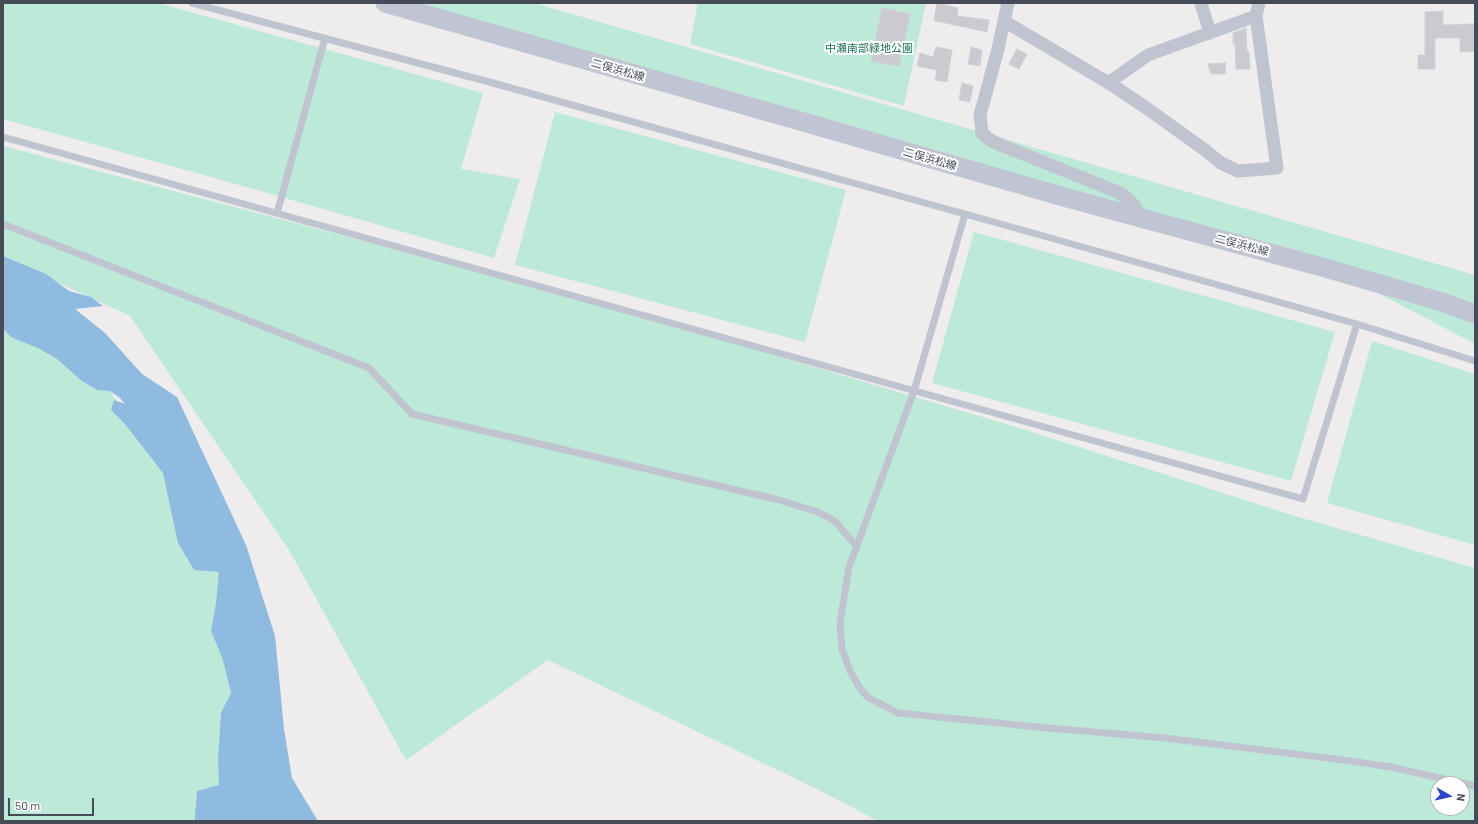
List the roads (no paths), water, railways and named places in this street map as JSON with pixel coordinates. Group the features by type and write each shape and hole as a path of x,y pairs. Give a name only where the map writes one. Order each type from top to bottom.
{"main road":[{"name":"二俣浜松線","path":"385,3 807,122 961,168 1322,267 1442,302 1475,314"}],"street":[{"path":"1008,3 997,53 980,115 982,133 990,140 1003,146 1118,192 1134,205 1140,217"},
{"path":"1201,3 1210,33"},
{"path":"1004,21 1145,106 1200,146 1221,164 1238,171 1277,168 1256,16 1259,3"},
{"path":"1108,83 1148,55 1256,16"}],"lane":[{"path":"192,3 493,83 965,214 1356,324 1475,361"},
{"path":"277,213 325,38"},
{"path":"3,137 1303,499 1356,324"},
{"path":"965,214 914,391 849,567 840,624 842,649 850,671 869,698 898,713 1165,738 1343,760 1398,768 1475,786"},
{"path":"3,224 369,368 412,414 779,500 818,512 835,521 857,547"}],"water":[{"path":"3,256 46,274 69,291 91,297 103,306 75,309 105,333 142,374 177,397 246,545 275,636 284,729 292,778 318,821 195,821 197,791 219,785 218,760 221,713 231,693 223,660 211,631 219,572 194,570 178,543 163,473 125,424 111,410 114,400 125,404 120,398 110,391 97,390 82,381 57,359 40,349 11,337 3,329"}],"park label":[{"name":"中瀬南部緑地公園","path":"869,48"}]}
